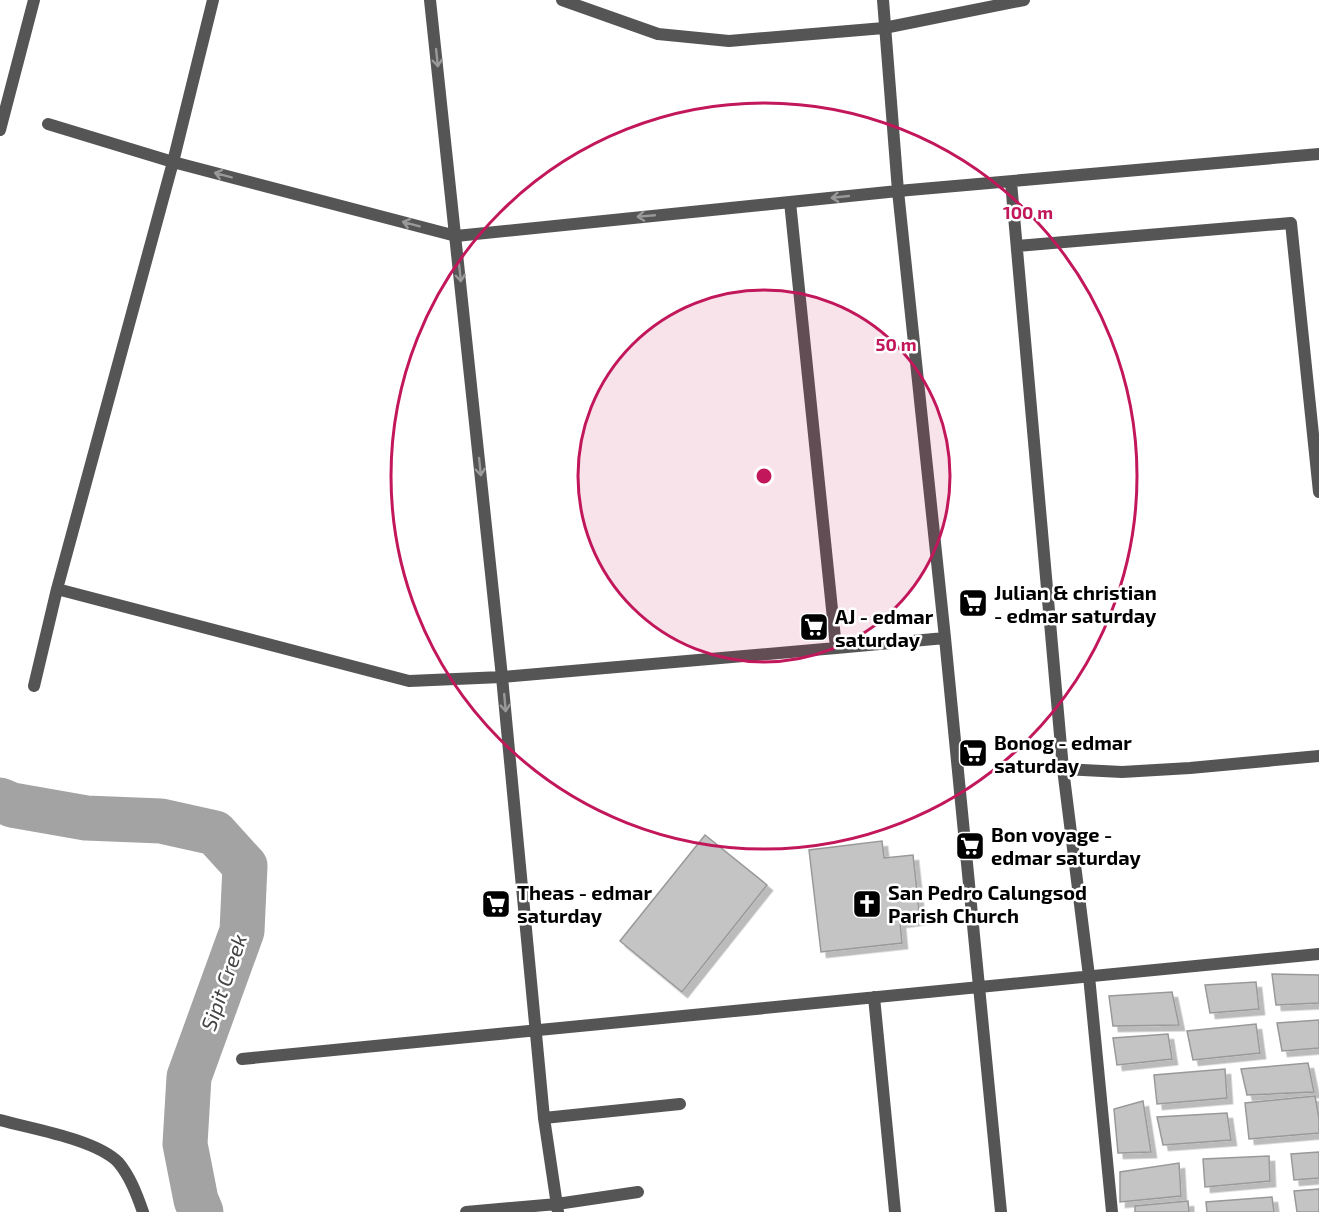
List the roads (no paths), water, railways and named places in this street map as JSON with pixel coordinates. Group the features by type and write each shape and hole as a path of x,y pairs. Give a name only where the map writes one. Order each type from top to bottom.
{"street":[{"path":"0,130 34,0"},
{"path":"34,686 57,589 173,162 213,0"},
{"path":"430,0 502,677 544,1118 557,1208"},
{"path":"562,0 658,34 729,41 884,28 1024,0"},
{"path":"883,0 898,191 945,638 1001,1212"},
{"path":"48,124 173,162 456,236 898,191 1011,183 1319,154"},
{"path":"1011,183 1063,769 1089,976 1112,1212"},
{"path":"790,202 836,648"},
{"path":"1017,246 1291,223 1319,492"},
{"path":"57,589 410,681 502,677 945,638"},
{"path":"1063,769 1122,771 1178,769 1319,756"},
{"path":"242,1059 1319,954"},
{"path":"874,998 895,1212"},
{"path":"544,1118 680,1104"},
{"path":"0,1120 99,1148 118,1162 133,1185 143,1212"},
{"path":"466,1212 557,1208 638,1192"}],"waterway":[{"name":"Sipit Creek","path":"0,800 12,805 86,818 161,821 215,833 245,866 242,931 189,1077 185,1144 196,1200 201,1212"}],"place":[{"name":"Julian & christian - edmar saturday","path":"973,603"},
{"name":"AJ - edmar saturday","path":"814,627"},
{"name":"Bonog - edmar saturday","path":"973,753"},
{"name":"Bon voyage - edmar saturday","path":"970,846"},
{"name":"Theas - edmar saturday","path":"496,904"},
{"name":"San Pedro Calungsod Parish Church","path":"867,904"}]}
